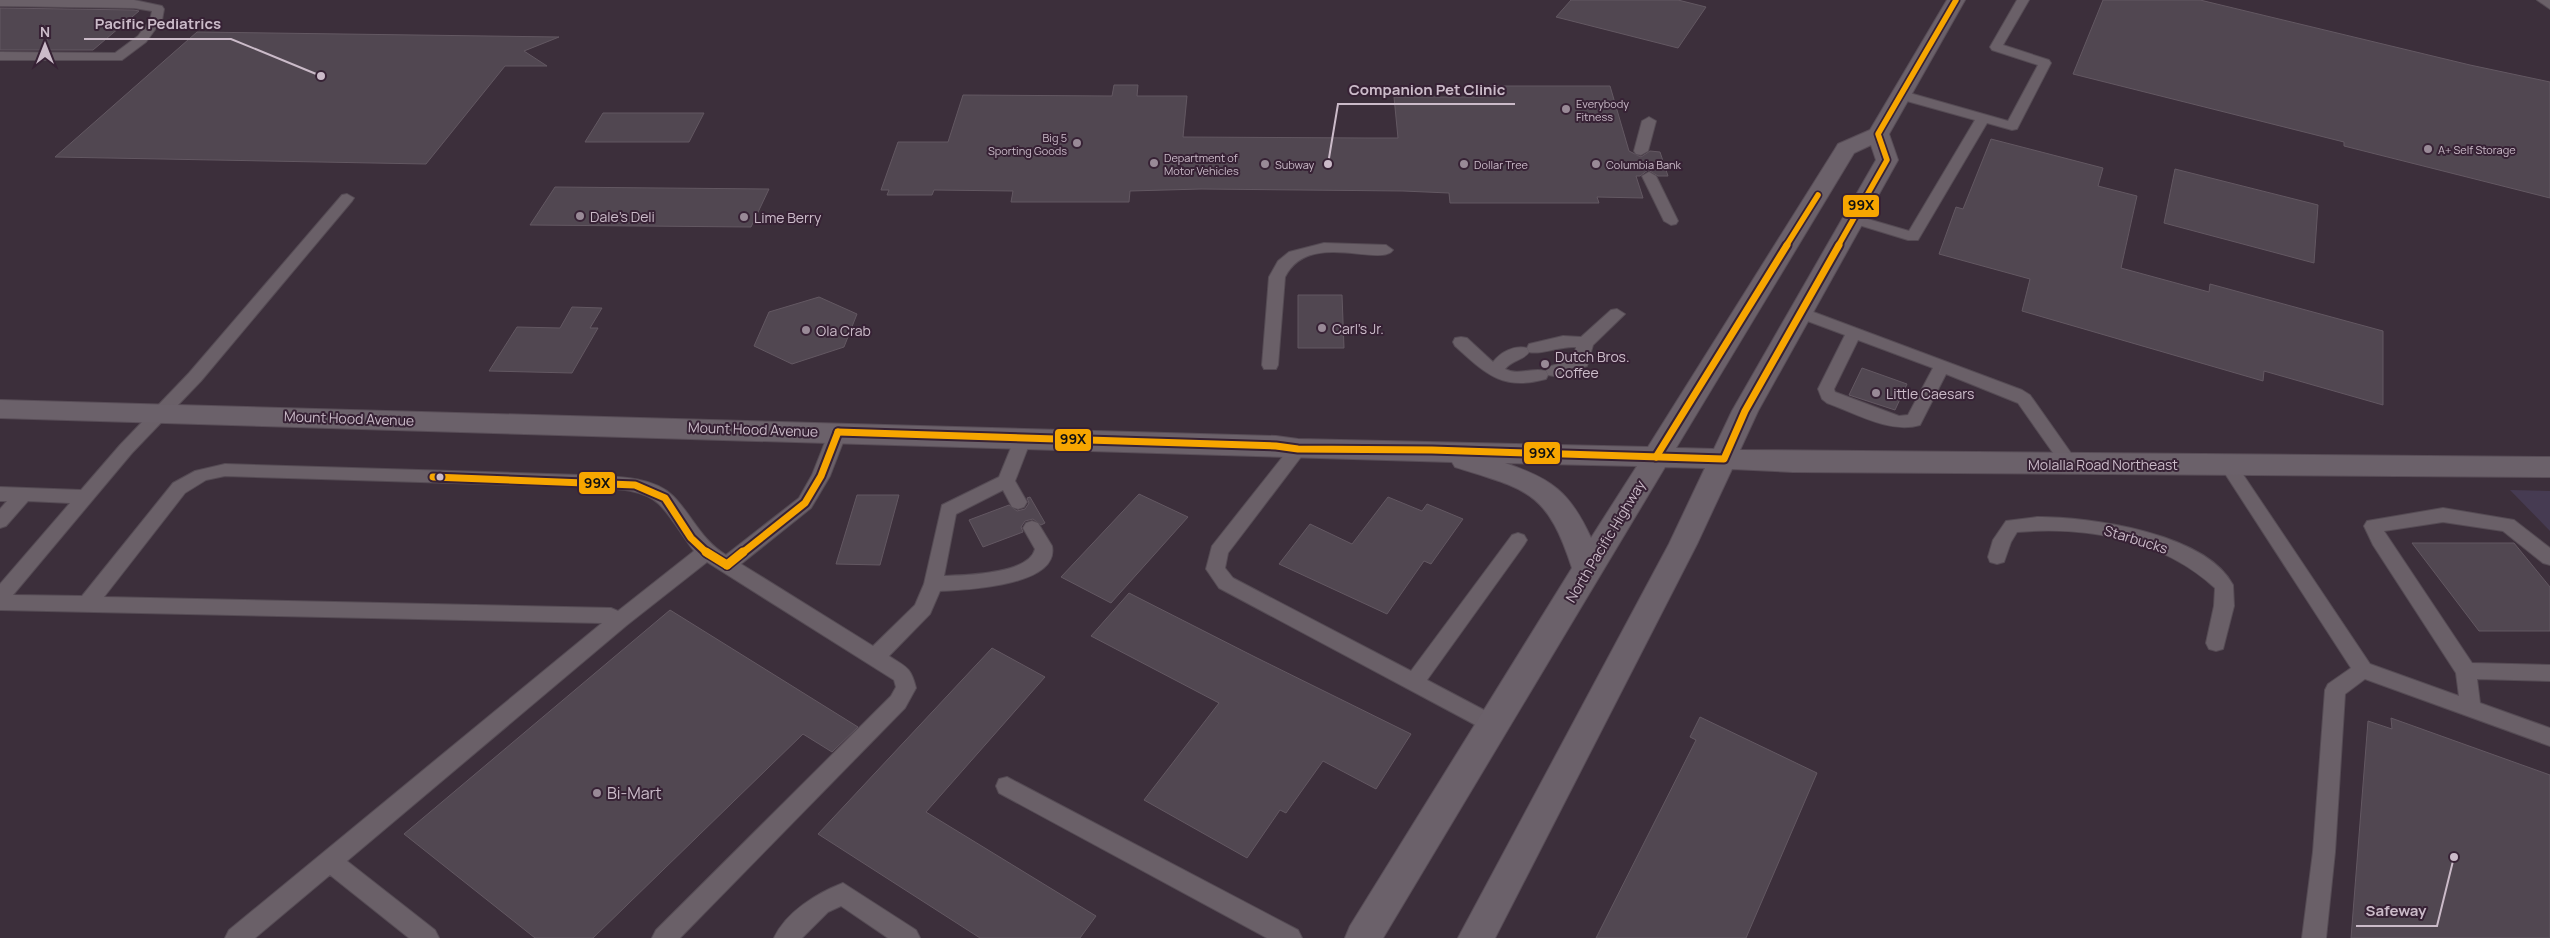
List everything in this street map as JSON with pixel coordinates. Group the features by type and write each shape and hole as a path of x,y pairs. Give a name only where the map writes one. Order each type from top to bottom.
{"main road":[{"path":"1878,134 1956,0"},
{"name":"North Pacific Highway","path":"1363,938 1656,457 1833,212 1887,160 1878,134 1846,149 1833,212 1800,312 1745,411 1724,459 1492,924 1476,938"},
{"name":"Mount Hood Avenue","path":"0,409 838,432 1276,446 1298,449 1432,450 1656,457"},
{"path":"1432,450 1516,476 1550,493 1562,506 1573,525 1588,571"},
{"name":"Molalla Road Northeast","path":"1656,457 1793,462 2550,467"}],"lane":[{"path":"1901,95 2012,126 2045,62 1996,47 2023,0"},
{"path":"2543,0 2550,5"},
{"path":"0,2 134,4 158,9 156,20 142,39 118,56 0,56"},
{"path":"1833,212 1913,237 1983,118"},
{"path":"1641,151 1649,121"},
{"path":"1649,176 1672,221"},
{"path":"0,597 126,449 194,378 347,198"},
{"path":"1270,365 1277,277 1280,266 1294,254 1312,248 1386,250"},
{"path":"1800,312 2024,399 2069,464"},
{"path":"1461,342 1494,372 1526,380 1581,362 1585,343 1617,314"},
{"path":"1854,333 1826,389 1828,395 1833,399 1898,422 1914,421 1942,366"},
{"path":"1494,372 1506,356 1563,340 1585,343"},
{"path":"727,565 806,503 821,476 838,432"},
{"path":"875,658 924,609 933,584 945,515 948,510 1006,480 1023,438"},
{"path":"1298,449 1219,551 1215,570 1226,583 1492,724"},
{"path":"2228,464 2363,670 2550,737"},
{"path":"88,604 179,488 201,475 225,470 570,481 635,485 665,498 691,538 706,552 903,675 906,688 898,702 664,938"},
{"path":"1006,480 1018,502"},
{"path":"0,494 85,497"},
{"path":"0,521 23,495"},
{"path":"2470,708 2466,671 2379,540 2372,526 2443,516 2508,525 2550,558"},
{"name":"Starbucks","path":"1997,557 2002,540 2012,526 2036,522 2112,528 2186,554 2213,571 2224,585 2224,606 2216,643"},
{"path":"933,584 1013,575 1034,568 1043,554 1044,548 1032,528"},
{"path":"1414,682 1518,540"},
{"path":"236,938 620,620 706,552"},
{"path":"0,602 611,616 620,620"},
{"path":"2314,938 2324,852 2335,690 2363,670"},
{"path":"2466,671 2550,673"},
{"path":"1007,786 1290,938"},
{"path":"330,861 427,938"},
{"path":"786,938 820,904 843,894 908,938"}],"shaded area":[{"path":"2510,490 2550,491 2550,531"}],"building":[{"path":"1571,0 1678,0 1706,7 1678,48 1556,17"},
{"name":"A+ Self Storage","path":"2103,0 2200,0 2470,65 2550,82 2550,198 2344,146 2344,142 2073,74"},
{"path":"0,8 139,11 93,50 0,50"},
{"path":"197,32 559,37 524,51 547,66 505,66 426,164 55,157"},
{"path":"1114,85 1138,85 1137,96 1187,96 1183,137 1368,138 1398,138 1394,97 1485,97 1483,86 1610,86 1629,151 1641,157 1650,151 1660,152 1668,176 1658,176 1648,170 1640,176 1636,176 1643,198 1597,197 1599,203 1450,203 1449,193 1201,189 1130,191 1129,202 1011,202 1013,191 934,190 932,195 887,195 889,190 881,190 898,142 948,142 963,95 1112,96"},
{"path":"603,113 704,113 689,142 585,142"},
{"path":"1991,139 2103,168 2098,186 2137,196 2121,268 2209,292 2210,284 2383,331 2383,405 2264,371 2263,381 2022,311 2030,279 1939,254 1956,207 1963,209"},
{"path":"2175,169 2318,205 2314,263 2164,223"},
{"path":"555,187 769,189 751,227 530,225"},
{"name":"Carl's Jr.","path":"1298,295 1342,295 1344,348 1298,348"},
{"name":"Ola Crab","path":"819,297 857,314 844,347 792,364 754,346 769,312"},
{"path":"572,307 602,308 590,328 598,328 572,373 489,371 517,327 560,328"},
{"name":"Little Caesars","path":"1862,368 1907,384 1895,410 1849,395"},
{"path":"1139,494 1188,517 1111,603 1061,577"},
{"path":"857,495 899,495 880,565 836,564"},
{"path":"1030,497 1045,523 1041,525 1033,519 1025,521 1021,527 1023,532 983,547 969,520 1009,505 1017,511 1025,509 1029,503 1027,498"},
{"path":"1388,497 1422,511 1427,504 1463,519 1431,564 1424,561 1387,614 1279,564 1310,524 1352,544"},
{"path":"2412,543 2514,543 2550,587 2550,631 2479,631"},
{"path":"1129,593 1411,734 1376,789 1323,761 1286,813 1280,810 1247,858 1144,800 1219,703 1091,636"},
{"name":"Bi-Mart","path":"670,610 858,727 832,752 803,734 593,938 535,938 404,834"},
{"path":"992,648 1045,677 926,812 1096,916 1080,938 980,938 818,834"},
{"path":"1700,717 1817,773 1746,938 1596,938 1696,740 1690,737"},
{"path":"2391,718 2550,775 2550,938 2351,938 2368,721 2392,729"}],"transit line":[{"name":"99X","path":"838,432 1276,446 1298,449 1432,450 1724,459 1745,411 1887,160 1878,134 1956,0"},
{"name":"99X","path":"1656,457 1818,195"},
{"name":"99X","path":"727,565 805,503 821,476 838,432"},
{"name":"99X","path":"433,477 635,485 665,498 691,538 706,552 727,565"}],"place":[{"name":"Pacific Pediatrics","path":"321,76"},
{"name":"Everybody Fitness","path":"1566,109"},
{"name":"Big 5 Sporting Goods","path":"1077,143"},
{"name":"A+ Self Storage","path":"2428,149"},
{"name":"Department of Motor Vehicles","path":"1154,163"},
{"name":"Subway","path":"1265,164"},
{"name":"Companion Pet Clinic","path":"1328,164"},
{"name":"Dollar Tree","path":"1464,164"},
{"name":"Columbia Bank","path":"1596,164"},
{"name":"Dale's Deli","path":"580,216"},
{"name":"Lime Berry","path":"744,217"},
{"name":"Carl's Jr.","path":"1322,328"},
{"name":"Ola Crab","path":"806,330"},
{"name":"Dutch Bros. Coffee","path":"1545,364"},
{"name":"Little Caesars","path":"1876,393"},
{"name":"Bi-Mart","path":"597,793"},
{"name":"Safeway","path":"2454,857"}]}
